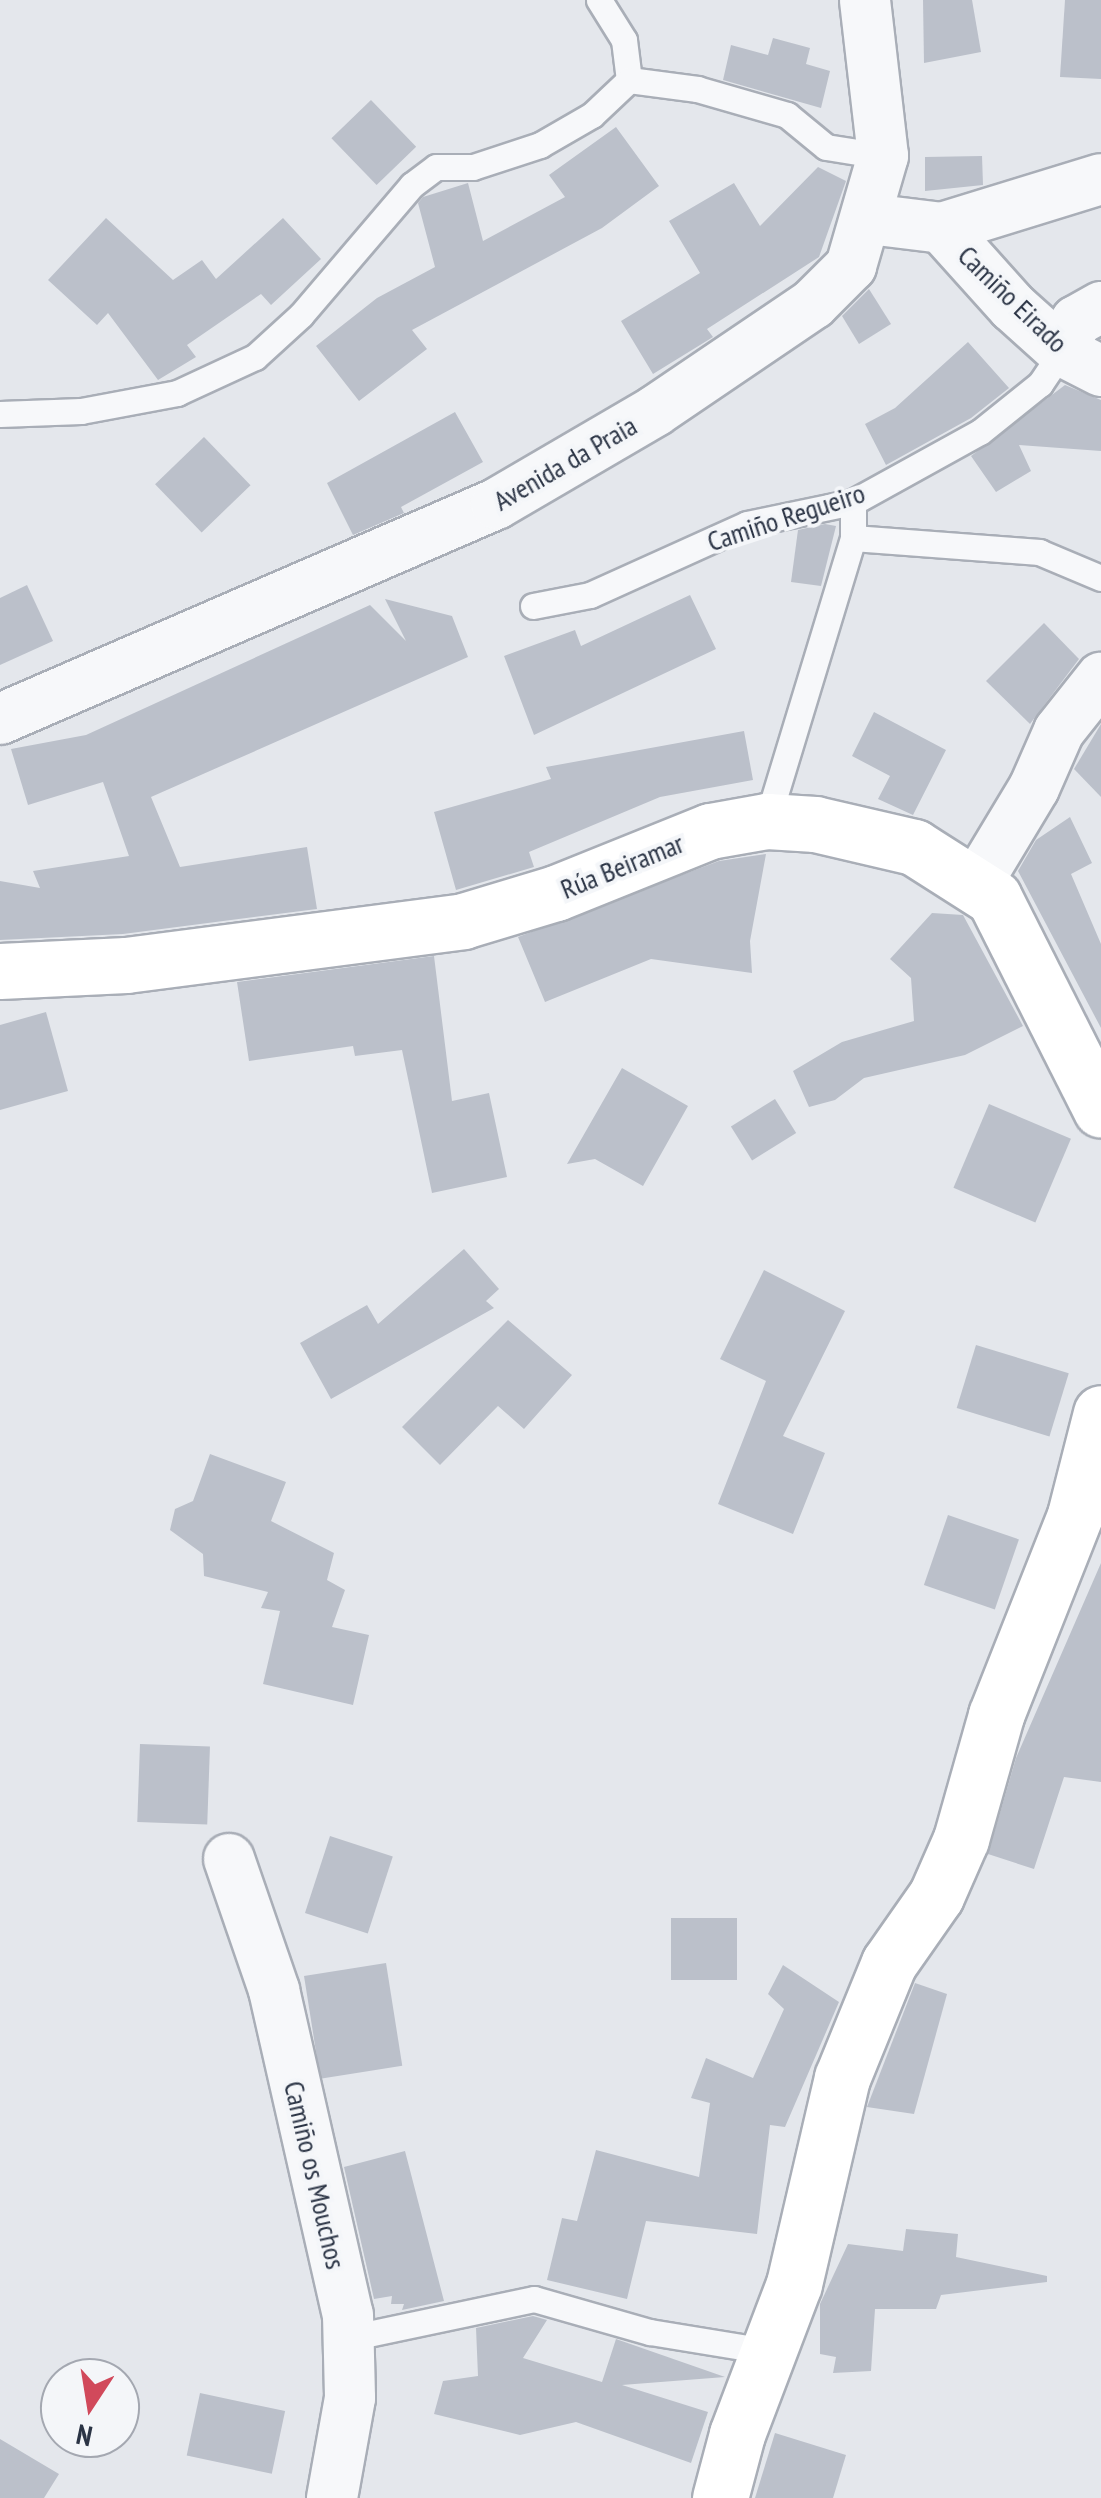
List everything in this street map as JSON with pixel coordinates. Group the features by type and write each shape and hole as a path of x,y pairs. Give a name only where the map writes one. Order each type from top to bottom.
{"street":[{"name":"Avenida da Praia","path":"0,718 496,504 655,411 813,304 851,266 869,219 884,156 865,0"},
{"path":"942,228 1101,179"},
{"name":"Camiño Eirado","path":"869,219 942,228 1082,361"},
{"path":"1082,361 1076,321 1101,307"},
{"path":"975,886 1060,730 1101,678"},
{"name":"Rúa Beiramar","path":"0,972 126,965 462,920 556,893 710,831 767,822 815,824 914,847 994,898 1101,1110"},
{"path":"720,2498 737,2434 772,2352 842,2078 889,1963 936,1896 961,1839 996,1715 1075,1516 1101,1413"},
{"name":"Camiño os Mouchos","path":"229,1859 274,1990 349,2338 350,2398 332,2498"}],"lane":[{"path":"599,0 624,40 630,80"},
{"path":"630,80 697,89 787,115 826,146 884,156"},
{"path":"0,414 80,411 177,393 255,356 301,315 412,186 436,167 474,167 540,145 592,115 630,80"},
{"name":"Camiño Regueiro","path":"533,606 590,595 746,524 854,502 980,432 1040,384 1082,361"},
{"path":"767,822 853,538 854,502"},
{"path":"853,538 1039,552 1101,578"},
{"path":"349,2338 534,2299 650,2332 772,2352"}],"building":[{"path":"923,0 972,0 981,52 924,63"},
{"path":"1065,0 1101,0 1101,79 1060,77"},
{"path":"773,38 810,48 806,64 830,71 821,108 723,80 731,45 768,55"},
{"path":"371,100 416,147 377,185 331,138"},
{"path":"616,127 659,186 602,228 412,330 427,349 359,401 316,346 377,298 435,267 418,203 423,197 468,183 483,241 565,197 549,175"},
{"path":"982,156 983,185 925,191 925,157"},
{"path":"818,167 846,181 819,257 707,329 713,337 653,374 621,321 700,273 669,221 734,183 760,226"},
{"path":"106,218 173,280 202,260 216,279 283,218 321,259 271,305 261,294 187,345 196,357 158,380 108,313 97,325 48,280"},
{"path":"869,289 891,324 859,344 842,316"},
{"path":"968,342 1009,388 971,418 886,465 865,424 895,408"},
{"path":"1065,385 1101,400 1101,451 1019,445 1031,471 996,492 971,456"},
{"path":"455,412 483,462 401,507 404,513 353,535 327,483"},
{"path":"204,437 251,485 202,532 155,484"},
{"path":"825,524 836,526 821,586 791,582 798,530"},
{"path":"27,585 53,641 0,665 0,598"},
{"path":"690,595 716,649 534,735 504,656 575,630 581,646"},
{"path":"385,599 452,616 468,657 151,797 180,867 307,847 317,909 123,934 0,940 0,881 40,888 33,871 129,856 103,782 28,805 11,749 86,735 370,605 406,641"},
{"path":"1044,623 1079,659 1030,724 986,681"},
{"path":"874,712 946,750 913,815 878,799 890,776 852,756"},
{"path":"1101,724 1101,797 1074,769"},
{"path":"744,731 753,780 660,797 529,852 534,867 456,890 434,812 551,779 546,767"},
{"path":"1070,817 1092,863 1071,874 1101,944 1101,1028 1018,871 1036,840"},
{"path":"766,854 750,941 752,973 651,959 545,1002 518,937 719,861"},
{"path":"932,913 963,915 1023,1026 965,1055 864,1078 835,1100 809,1107 793,1071 842,1042 914,1021 911,978 890,959"},
{"path":"434,956 452,1101 489,1093 507,1177 432,1193 402,1050 355,1056 353,1046 249,1061 237,982"},
{"path":"46,1012 68,1091 0,1110 0,1025"},
{"path":"622,1068 688,1106 643,1186 595,1159 567,1164"},
{"path":"775,1099 796,1133 752,1160 731,1127"},
{"path":"989,1104 1071,1139 1035,1223 953,1188"},
{"path":"464,1249 499,1289 486,1301 494,1308 331,1399 300,1343 367,1305 378,1324"},
{"path":"764,1270 845,1311 783,1436 825,1453 793,1534 718,1504 766,1381 720,1359"},
{"path":"508,1320 572,1375 524,1429 498,1406 440,1465 402,1427"},
{"path":"976,1345 1069,1373 1049,1436 957,1408"},
{"path":"210,1454 286,1482 271,1521 334,1553 327,1580 345,1590 332,1627 369,1635 353,1705 263,1684 280,1611 261,1608 268,1592 204,1576 203,1554 170,1530 175,1509 193,1501"},
{"path":"948,1515 1019,1539 995,1609 924,1585"},
{"path":"1101,1563 1101,1782 1064,1777 1034,1869 988,1854 1016,1758"},
{"path":"140,1744 210,1746 207,1824 137,1822"},
{"path":"330,1836 393,1856 368,1933 305,1913"},
{"path":"671,1918 737,1918 737,1980 671,1980"},
{"path":"386,1963 402,2066 320,2079 304,1976"},
{"path":"783,1965 839,2002 785,2127 770,2125 757,2234 646,2221 627,2299 547,2280 562,2218 577,2221 596,2150 699,2177 710,2103 691,2098 706,2058 753,2078 784,2009 768,1994"},
{"path":"915,1983 947,1994 914,2114 867,2107"},
{"path":"405,2151 444,2301 402,2310 404,2304 391,2304 392,2296 374,2299 344,2167"},
{"path":"906,2229 958,2234 956,2257 1047,2276 1047,2282 941,2295 936,2309 875,2309 871,2371 833,2373 836,2357 820,2354 820,2304 848,2244 903,2251"},
{"path":"533,2316 547,2320 523,2358 602,2382 616,2339 725,2377 622,2385 708,2412 691,2463 576,2422 520,2435 434,2414 443,2381 478,2376 476,2328"},
{"path":"200,2393 285,2411 272,2474 187,2456"},
{"path":"775,2433 846,2455 833,2498 755,2498"},
{"path":"0,2439 59,2474 44,2498 0,2498"}]}
